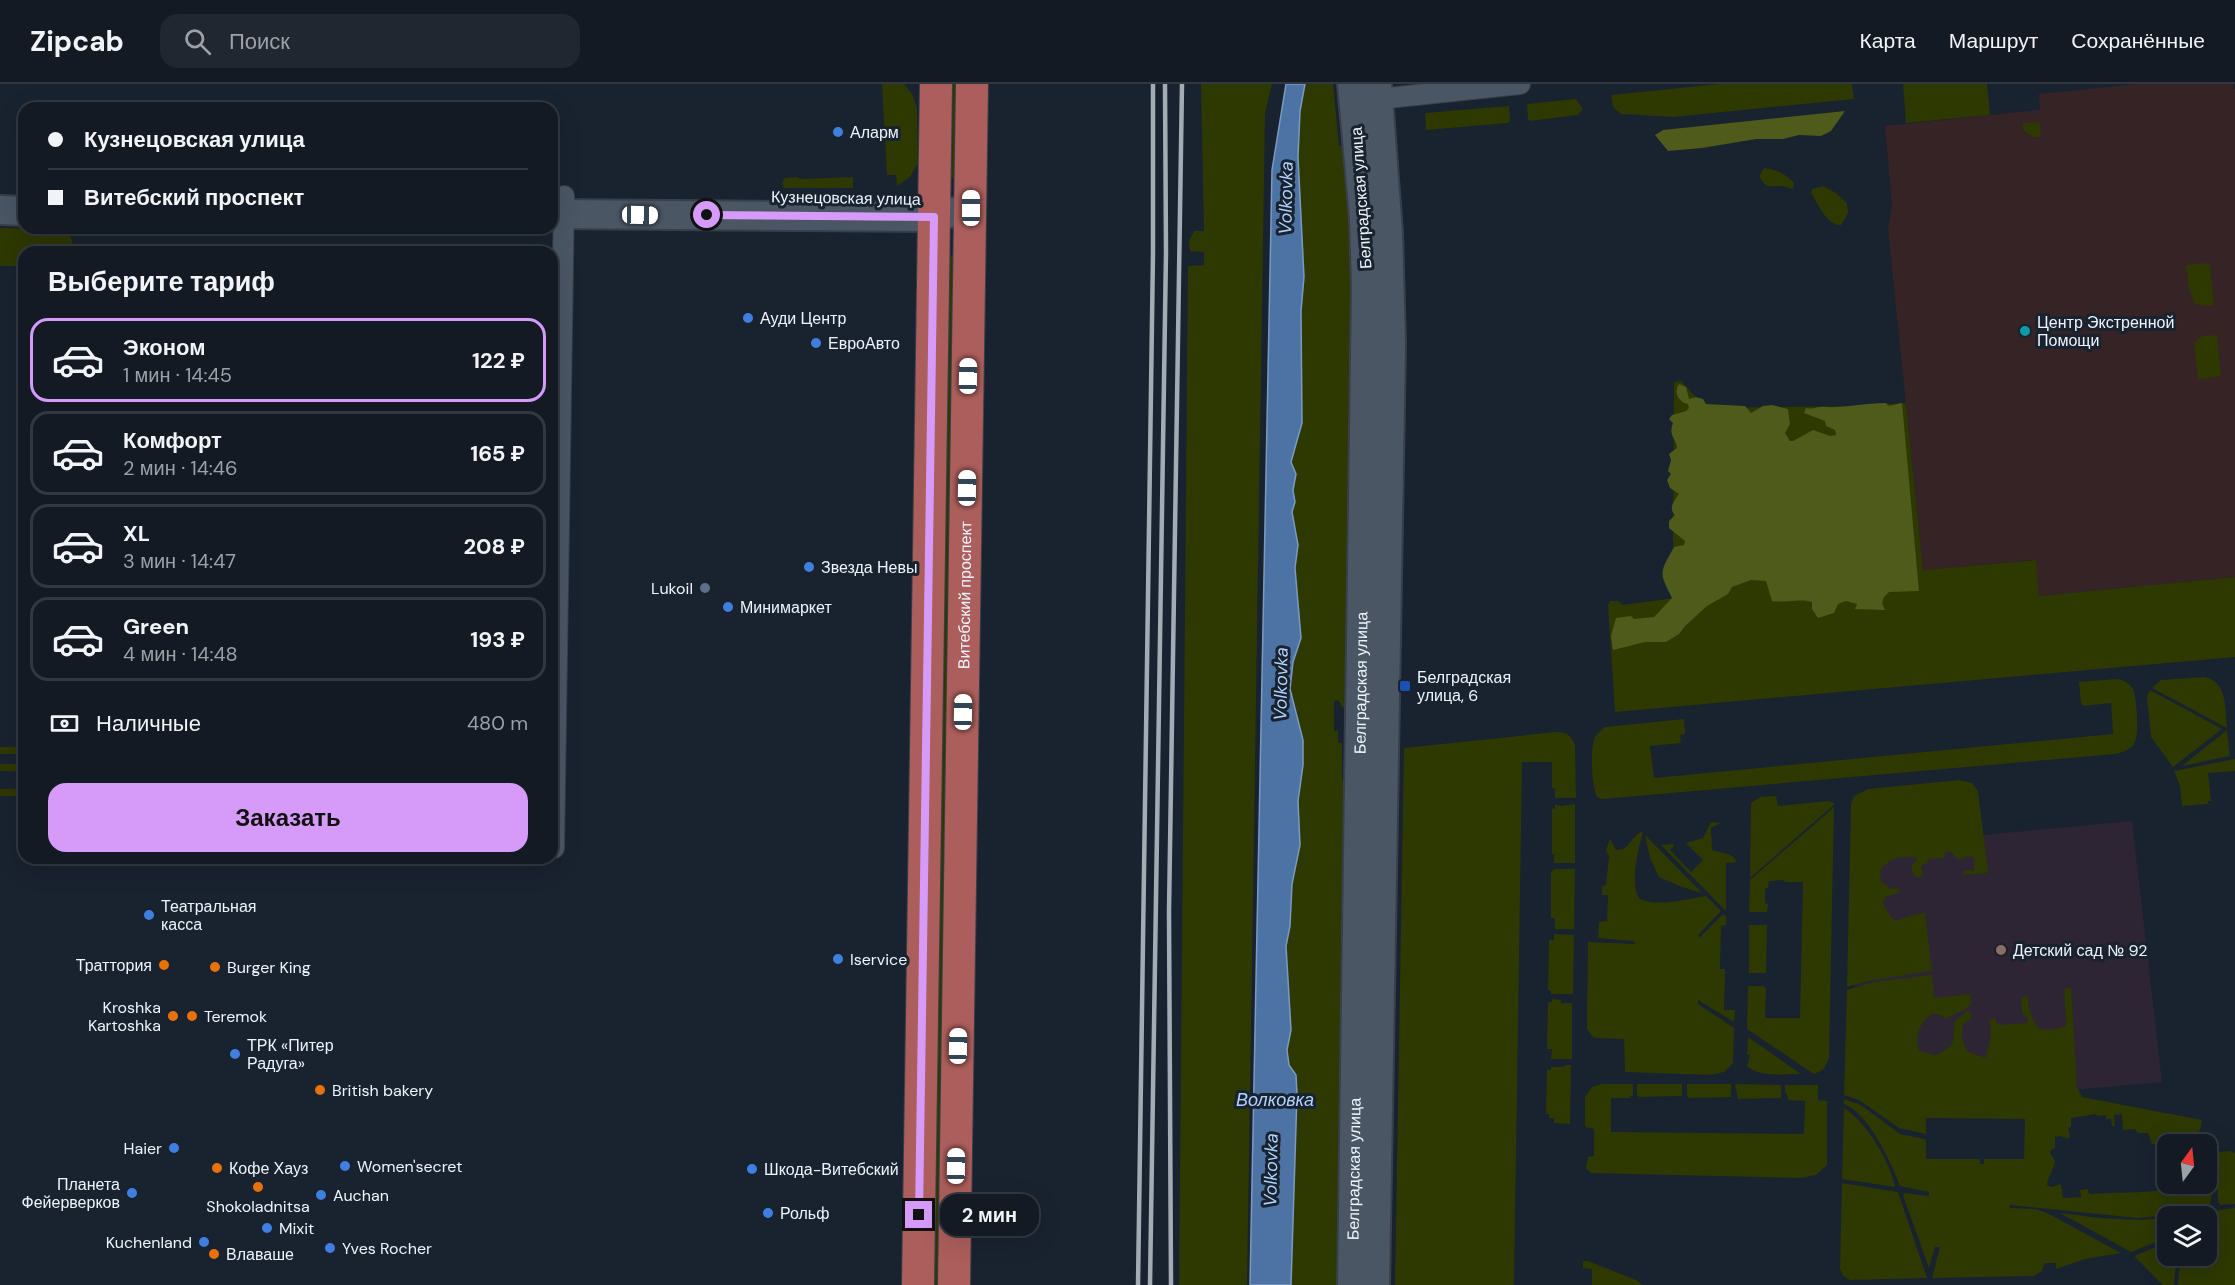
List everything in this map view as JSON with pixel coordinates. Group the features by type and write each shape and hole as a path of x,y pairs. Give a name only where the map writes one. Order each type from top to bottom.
{"main road":[{"name":"Витебский проспект","path":"954,1285 972,84"},
{"path":"918,1285 934,208 933,86"}],"street":[{"path":"1366,89 1520,84"},
{"name":"Белградская улица","path":"1352,1285 1366,286 1364,218 1366,89"},
{"name":"Белградская улица","path":"1366,89 1383,138 1390,266 1391,343 1375,1285"},
{"path":"0,192 18,192"},
{"name":"Кузнецовская улица","path":"558,205 971,208"},
{"path":"0,210 18,211"}],"shaded area":[{"path":"2137,84 2233,84 2233,89 2235,89 2235,577 2038,596 2035,560 1923,570 1888,229 1892,206 1885,126 2040,110 2039,94"},
{"name":"Детский сад № 92","path":"2132,821 2162,1082 2059,1091 1853,1043 1859,847"}],"green space":[{"path":"882,84 904,84 912,94 917,108 918,163 910,177 897,186 896,175 887,175"},
{"path":"950,84 959,84 955,178 953,179 949,175"},
{"path":"1201,84 1272,84 1265,113 1247,1285 1179,1285 1188,266 1204,265 1204,252 1190,251 1189,241 1194,231 1204,231"},
{"path":"1305,84 1333,84 1339,146 1345,146 1353,229 1348,706 1343,708 1338,700 1334,701 1334,731 1338,731 1338,743 1342,743 1342,780 1347,782 1339,1285 1291,1285 1297,1094 1296,1075 1289,1065 1287,1050 1291,1029 1286,946 1290,926 1292,884 1300,845 1298,801 1303,765 1303,740 1290,689 1293,662 1301,638 1295,568 1298,545 1292,512 1295,502 1292,490 1296,474 1291,462 1302,423 1301,311 1304,277 1298,157 1300,111"},
{"path":"1719,84 1852,84 1854,99 1673,117 1621,114 1613,107 1611,95"},
{"path":"1903,84 1987,84 1990,115 1906,123"},
{"path":"1576,99 1583,109 1578,115 1530,121 1528,119 1527,104"},
{"path":"1509,106 1510,121 1508,123 1426,130 1425,113"},
{"path":"1845,111 1831,131 1821,136 1799,135 1783,139 1756,139 1668,151 1655,135 1663,130"},
{"path":"2040,122 2041,137 2033,137 2023,130 2023,123"},
{"path":"1764,168 1788,177 1794,183 1793,189 1765,184 1759,176"},
{"path":"853,177 853,188 784,188 782,183 785,178 800,179"},
{"path":"1823,186 1836,193 1847,203 1848,213 1841,225 1827,218 1811,193 1812,189"},
{"path":"0,228 18,228 18,234 69,234 72,240 72,246 18,246 18,266 0,266"},
{"path":"947,255 957,256 941,1285 932,1285"},
{"path":"2206,263 2210,265 2214,305 2206,306 2195,304 2189,289 2186,265"},
{"path":"2217,335 2221,376 2198,379 2194,343 2202,336"},
{"path":"1681,381 1706,408 1906,403 1923,570 2036,560 2039,596 2235,577 2235,657 1615,712 1608,605 1610,601 1618,601 1622,605 1675,598 1674,382"},
{"path":"1679,384 1686,387 1689,399 1696,397 1703,399 1706,404 1745,406 1751,413 1763,406 1772,405 1788,409 1790,424 1785,433 1790,441 1813,430 1830,436 1836,435 1835,430 1826,426 1825,421 1804,413 1806,408 1886,403 1889,406 1902,403 1919,591 1889,592 1882,603 1885,610 1855,609 1857,604 1846,601 1838,604 1834,613 1818,618 1812,609 1812,602 1772,601 1766,581 1751,580 1732,587 1728,594 1707,606 1679,634 1666,642 1645,642 1613,650 1611,636 1616,618 1654,617 1672,598 1663,578 1663,568 1674,547 1684,545 1685,541 1669,528 1669,521 1675,515 1672,504 1679,494 1670,488 1667,480 1671,474 1668,471 1671,460 1669,454 1677,448 1672,434 1673,423 1669,419 1672,415 1689,408 1688,404 1678,397"},
{"path":"2204,677 2212,680 2221,690 2224,697 2227,728 2152,688 2161,680"},
{"path":"2117,679 2126,682 2133,689 2137,724 2133,745 2115,754 1603,799 1598,798 1594,786 1593,742 1605,727 1684,719 1685,734 1680,735 1681,743 1650,746 1654,778 2113,734 2111,703 2084,706 2081,704 2079,682"},
{"path":"2150,690 2222,729 2173,767 2151,737 2147,697"},
{"path":"2227,730 2230,756 2182,766"},
{"path":"1556,732 1568,735 1575,745 1576,798 1555,798 1555,789 1552,788 1552,762 1522,762 1514,1285 1395,1285 1404,748"},
{"path":"0,747 18,747 18,754 0,754"},
{"path":"2235,759 2235,771 2208,773 2211,801 2208,801 2208,804 2182,806 2180,786 2174,771"},
{"path":"0,764 18,764 18,771 0,771"},
{"path":"1959,780 1972,783 1978,791 1988,871 1963,875 1963,871 1974,870 1974,858 1970,856 1959,860 1950,851 1946,852 1944,858 1928,859 1927,863 1921,866 1923,874 1920,878 1914,876 1911,865 1917,860 1916,857 1900,857 1887,863 1880,871 1881,881 1891,889 1898,888 1900,892 1886,897 1883,903 1895,921 1925,913 1932,971 1872,980 1847,987 1851,805 1854,796 1868,789"},
{"path":"0,789 18,789 18,796 0,796"},
{"path":"1776,796 1778,806 1829,801 1835,804 1750,878 1751,803 1760,797"},
{"path":"1555,804 1560,806 1575,804 1575,863 1554,863 1552,809 1555,808"},
{"path":"1834,807 1829,1058 1823,1070 1814,1074 1747,1029 1748,986 1766,988 1765,1018 1800,1018 1803,882 1769,881 1768,888 1765,888 1767,912 1749,912 1750,880"},
{"path":"1711,822 1720,823 1711,828 1712,850 1730,855 1737,862 1726,863 1726,911 1661,845 1672,844 1674,846 1670,850 1691,872 1703,860 1686,843 1703,838"},
{"path":"1641,832 1643,833 1635,876 1636,892 1639,898 1662,903 1706,896 1721,911 1699,934 1699,938 1723,914 1726,916 1726,925 1721,926 1720,969 1725,969 1724,1010 1735,1010 1734,1022 1698,1000 1698,1004 1734,1028 1733,1063 1724,1072 1710,1075 1625,1072 1624,1039 1596,1038 1587,1029 1588,942 1635,944 1634,941 1598,938 1599,922 1607,921 1608,895 1602,895 1602,886 1606,885 1609,857 1606,850 1610,839 1616,850 1621,849 1625,848"},
{"path":"1645,835 1702,893 1659,877 1650,858"},
{"path":"1554,869 1575,869 1574,929 1555,929 1555,918 1551,918 1551,872"},
{"path":"1749,925 1767,925 1766,973 1749,973"},
{"path":"1554,934 1574,935 1573,994 1551,994 1548,990 1549,940 1554,940"},
{"path":"1932,975 1934,998 1970,994 1971,1004 1966,1009 1945,1019 1941,1015 1932,1014 1924,1021 1919,1030 1919,1051 1936,1055 1949,1047 1953,1041 1955,1021 1967,1011 1971,1012 1971,1018 1963,1025 1964,1045 1968,1052 1986,1058 1991,1035 1989,1021 1995,1018 1998,1025 2027,1023 2028,1018 2022,1013 2021,998 2027,995 2034,1023 2038,1027 2052,1030 2066,1026 2065,989 2071,987 2077,1087 2082,1097 2202,1120 2197,1134 2157,1134 2157,1144 2152,1144 2148,1133 2138,1133 2135,1129 2123,1130 2122,1114 2114,1115 2115,1126 2112,1126 2111,1119 2106,1119 2106,1115 2097,1116 2096,1114 2071,1118 2068,1139 2055,1137 2055,1148 2050,1151 2055,1161 2047,1185 2052,1187 2061,1184 2063,1198 2081,1197 2080,1190 2088,1189 2089,1194 2157,1190 2157,1194 2211,1194 2209,1206 2157,1206 2157,1216 2138,1218 2010,1205 2010,1208 2036,1209 2049,1214 2121,1253 2085,1259 2056,1269 2056,1263 2045,1263 2042,1271 2034,1276 1932,1278 1940,1247 1935,1247 1929,1268 1903,1195 1904,1193 1929,1196 1929,1192 1900,1186 1878,1140 1862,1118 1844,1104 1844,1099 1861,1105 1900,1134 1924,1139 1926,1159 1980,1159 1980,1164 1984,1164 1984,1159 2024,1159 2025,1119 1926,1118 1926,1134 1899,1128 1859,1100 1844,1095 1847,990 1874,982"},
{"path":"1552,999 1561,1000 1561,1003 1572,1003 1572,1059 1551,1059 1552,1049 1547,1049 1548,1002 1552,1002"},
{"path":"1748,1037 1801,1074 1765,1074 1747,1066 1750,1055 1747,1054"},
{"path":"1571,1065 1570,1124 1554,1123 1554,1118 1549,1118 1549,1114 1546,1114 1547,1070 1551,1070 1551,1067 1564,1067"},
{"path":"1601,1084 1633,1084 1633,1095 1630,1098 1611,1098 1611,1132 1804,1134 1805,1101 1788,1100 1785,1085 1818,1085 1818,1100 1827,1101 1827,1165 1816,1175 1801,1178 1591,1173 1586,1168 1588,1157 1594,1156 1594,1129 1585,1125 1585,1097 1592,1087"},
{"path":"1637,1084 1682,1084 1682,1096 1639,1097"},
{"path":"1687,1084 1731,1084 1731,1097 1689,1098"},
{"path":"1735,1084 1781,1085 1781,1098 1738,1099"},
{"path":"1844,1108 1869,1132 1883,1155 1895,1187 1842,1179"},
{"path":"2232,1151 2235,1154 2235,1204 2221,1205 2218,1202 2217,1152"},
{"path":"1842,1183 1898,1192 1927,1278 1850,1280 1843,1276 1840,1269"},
{"path":"2235,1208 2235,1285 2178,1285 2181,1266 2217,1266 2217,1210"},
{"path":"2060,1213 2101,1218 2157,1219 2157,1242 2131,1252"},
{"path":"2157,1247 2157,1266 2177,1266 2174,1285 2163,1285 2135,1257"},
{"path":"1583,1261 1636,1280 1643,1285 1592,1285 1592,1269 1583,1268"}],"water":[{"name":"Волковка","path":"1286,84 1305,84 1300,111 1298,157 1304,277 1301,311 1302,423 1291,462 1296,474 1293,490 1295,502 1292,512 1298,545 1295,568 1301,638 1293,662 1290,689 1303,740 1303,765 1298,801 1300,845 1292,884 1290,926 1286,946 1291,1030 1287,1050 1289,1065 1296,1075 1297,1094 1291,1285 1250,1285 1272,170"}],"railway":[{"path":"1138,1285 1153,252 1153,84"},
{"path":"1150,1285 1166,252 1165,84"},
{"path":"1171,1285 1169,911 1182,84"}],"place":[{"name":"Аларм","path":"838,132"},
{"name":"Ауди Центр","path":"748,318"},
{"name":"Центр Экстренной Помощи","path":"2025,331"},
{"name":"ЕвроАвто","path":"816,343"},
{"name":"Звезда Невы","path":"809,567"},
{"name":"Lukoil","path":"705,588"},
{"name":"Минимаркет","path":"728,607"},
{"name":"Белградская улица, 6","path":"1405,686"},
{"name":"Театральная касса","path":"149,915"},
{"name":"Детский сад № 92","path":"2001,950"},
{"name":"Iservice","path":"838,959"},
{"name":"Траттория","path":"164,965"},
{"name":"Burger King","path":"215,967"},
{"name":"Kroshka Kartoshka","path":"173,1016"},
{"name":"Teremok","path":"192,1016"},
{"name":"ТРК «Питер Радуга»","path":"235,1054"},
{"name":"British bakery","path":"320,1090"},
{"name":"Haier","path":"174,1148"},
{"name":"Women'secret","path":"345,1166"},
{"name":"Кофе Хауз","path":"217,1168"},
{"name":"Шкода-Витебский","path":"752,1169"},
{"name":"Shokoladnitsa","path":"258,1187"},
{"name":"Планета Фейерверков","path":"132,1193"},
{"name":"Auchan","path":"321,1195"},
{"name":"Рольф","path":"768,1213"},
{"name":"Mixit","path":"267,1228"},
{"name":"Kuchenland","path":"204,1242"},
{"name":"Yves Rocher","path":"330,1248"},
{"name":"Влаваше","path":"214,1254"}],"route":[{"path":"707,215 934,217 919,1215"}],"water label":[{"name":"Volkovka","path":"1286,198"},
{"name":"Volkovka","path":"1281,684"},
{"name":"Volkovka","path":"1271,1170"}]}
